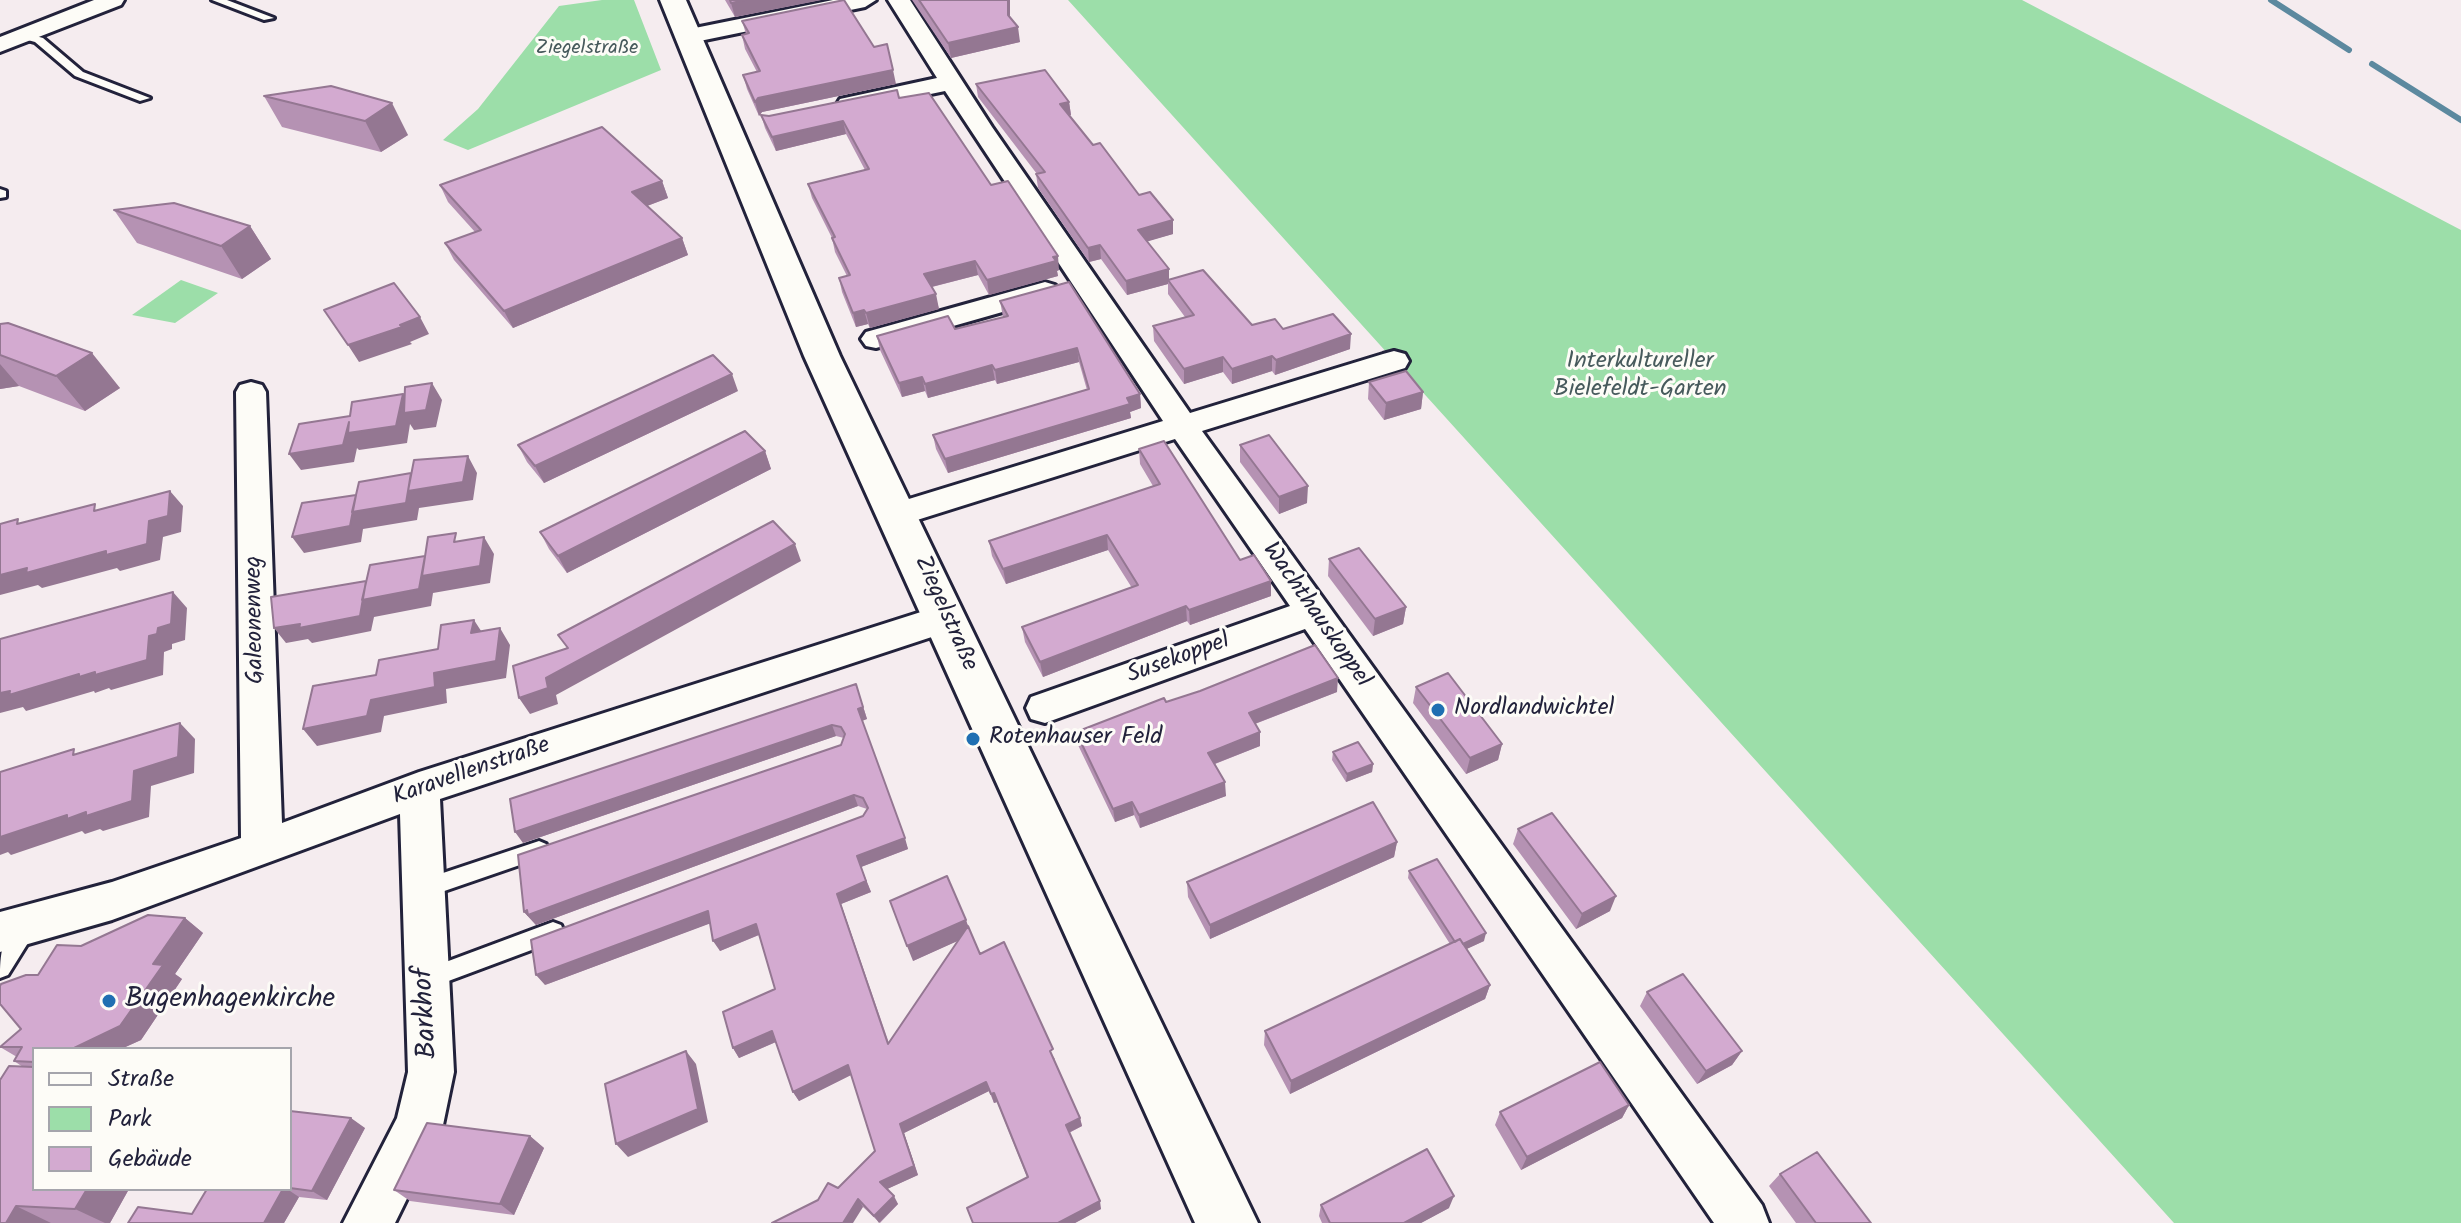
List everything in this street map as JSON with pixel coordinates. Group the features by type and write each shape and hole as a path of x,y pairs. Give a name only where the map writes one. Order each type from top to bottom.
{"main road":[{"name":"Ziegelstraße","path":"673,0 822,356 1227,1223"}],"street":[{"path":"10,40 79,4 113,0"},
{"path":"690,36 865,0"},
{"name":"Wachthauskoppel","path":"899,0 980,127 1183,427 1744,1223"},
{"path":"833,107 954,82"},
{"path":"876,339 1085,280"},
{"path":"898,514 1394,361"},
{"name":"Galeonenweg","path":"251,392 262,849"},
{"name":"Susekoppel","path":"1045,708 1312,612"},
{"name":"Karavellenstraße","path":"14,928 112,901 262,849 419,789 946,618"},
{"name":"Barkhof","path":"368,1223 419,1125 431,1072 419,789"}],"lane":[{"path":"217,0 268,18"},
{"path":"10,40 39,40 79,74 144,98"},
{"path":"422,890 556,844"},
{"path":"426,979 567,927"},
{"path":"0,968 14,928"}],"green space":[{"name":"Ziegelstraße","path":"602,0 634,0 661,70 468,150 443,140 478,109 559,6"},
{"name":"Interkultureller Bielefeldt-Garten","path":"1068,0 2022,0 2461,230 2461,1223 2174,1223"},
{"path":"181,280 218,293 175,323 132,315"}],"building":[{"path":"844,0 874,47 887,44 893,70 758,98 755,102 743,75 760,71 742,35 749,33 742,21"},
{"path":"919,0 1008,0 1008,15 1018,27 948,43"},
{"path":"1045,70 1069,102 1060,104 1093,145 1100,143 1139,195 1150,192 1173,220 1138,230 1169,269 1126,281 1100,245 1088,248 1036,174 1045,172 976,84"},
{"path":"331,86 392,103 365,121 264,96"},
{"path":"897,90 899,98 929,93 991,185 1008,181 1058,256 1053,257 1056,261 987,280 975,261 924,274 936,294 866,313 864,310 853,313 839,278 850,275 808,184 869,169 843,121 772,137 761,115 769,116"},
{"path":"602,127 662,181 632,192 682,238 504,311 445,243 481,230 440,185"},
{"path":"174,203 250,226 221,246 114,210"},
{"path":"1203,270 1252,325 1275,319 1283,329 1333,314 1351,334 1276,360 1272,356 1232,369 1223,357 1184,369 1153,326 1194,315 1168,280"},
{"path":"1069,282 1140,394 1127,398 1130,404 945,459 933,435 1089,389 1077,348 995,370 992,365 925,384 922,377 899,383 877,336 948,316 955,329 1008,316 1000,301"},
{"path":"394,283 420,317 400,325 402,327 348,345 324,310"},
{"path":"8,323 92,353 56,376 0,355 0,324"},
{"path":"713,355 732,374 535,466 518,445"},
{"path":"1406,371 1423,392 1386,403 1369,382"},
{"path":"432,383 426,410 404,413 405,387"},
{"path":"403,394 396,426 348,433 349,422 343,445 289,454 299,424 350,416 352,402"},
{"path":"745,431 765,451 558,556 540,532"},
{"path":"1269,435 1308,486 1279,497 1240,445"},
{"path":"1164,441 1240,560 1254,555 1271,581 1189,610 1186,606 1040,662 1022,627 1138,585 1107,535 1003,569 989,541 1160,484 1139,449"},
{"path":"468,456 463,482 408,491 414,460"},
{"path":"411,473 406,503 352,512 359,482"},
{"path":"170,491 168,516 149,521 147,544 106,555 106,551 26,573 27,568 0,575 0,524 18,519 17,524 95,504 94,511"},
{"path":"356,495 350,526 292,537 302,503"},
{"path":"773,521 795,544 546,678 548,688 519,698 513,666 568,648 558,635"},
{"path":"456,533 454,542 484,537 480,566 422,576 428,537"},
{"path":"1359,548 1406,607 1375,619 1329,559"},
{"path":"425,556 419,589 362,600 370,565"},
{"path":"366,581 360,616 299,628 300,624 274,628 271,597"},
{"path":"173,592 171,624 158,628 157,634 149,636 147,660 95,675 95,672 79,677 79,674 9,695 10,691 0,693 0,639"},
{"path":"474,620 471,633 500,628 496,661 434,673 435,687 371,700 367,716 303,729 313,686 376,675 379,660 438,649 441,625"},
{"path":"1315,645 1338,678 1249,713 1260,732 1208,753 1225,782 1139,815 1132,802 1113,809 1076,732 1164,698 1166,702 1200,691"},
{"path":"1448,673 1502,744 1470,758 1416,687"},
{"path":"856,684 863,707 858,709 905,838 857,856 866,881 837,894 888,1044 968,926 980,954 1004,942 1053,1049 1050,1051 1080,1118 1066,1125 1100,1201 1058,1223 973,1223 967,1208 1028,1177 994,1093 991,1094 986,1082 900,1124 914,1166 880,1182 894,1196 874,1216 858,1199 843,1223 772,1223 818,1200 828,1183 838,1188 875,1151 848,1065 793,1092 772,1031 733,1048 723,1012 775,989 756,924 713,941 708,911 536,975 531,940 863,816 868,808 863,798 854,795 528,915 527,910 524,912 518,855 841,745 845,734 841,727 832,725 515,832 510,799"},
{"path":"180,723 178,757 134,771 132,801 86,816 86,812 67,819 67,815 0,837 0,772 74,749 73,755"},
{"path":"1358,742 1373,764 1347,774 1333,752"},
{"path":"1373,802 1397,842 1210,925 1187,882"},
{"path":"1552,813 1616,896 1582,914 1518,829"},
{"path":"1437,859 1486,933 1463,944 1460,939 1455,942 1409,871"},
{"path":"947,876 966,920 907,946 890,901"},
{"path":"148,915 185,918 153,964 163,965 120,1026 76,1047 32,1047 32,1062 14,1061 22,1047 0,1047 21,1029 0,1004 1,984 26,975 38,975 57,945 81,946"},
{"path":"1460,939 1490,985 1291,1081 1265,1031"},
{"path":"1683,974 1742,1051 1706,1071 1647,992"},
{"path":"686,1051 698,1109 616,1144 605,1084"},
{"path":"1600,1062 1629,1105 1527,1157 1500,1112"},
{"path":"9,1066 32,1067 32,1191 86,1191 75,1209 16,1206 6,1223 0,1223 0,1080"},
{"path":"292,1111 351,1118 312,1191 292,1188"},
{"path":"427,1123 530,1136 500,1204 394,1190"},
{"path":"1427,1149 1454,1196 1404,1223 1330,1223 1321,1205"},
{"path":"1817,1152 1871,1223 1816,1223 1780,1174"},
{"path":"206,1191 282,1191 264,1223 128,1223 138,1207 192,1214"}],"waterway":[{"path":"2271,0 2349,50"},
{"path":"2372,64 2461,120"}],"place":[{"name":"Nordlandwichtel","path":"1438,710"},
{"name":"Rotenhauser Feld","path":"973,739"},
{"name":"Bugenhagenkirche","path":"109,1001"}]}
